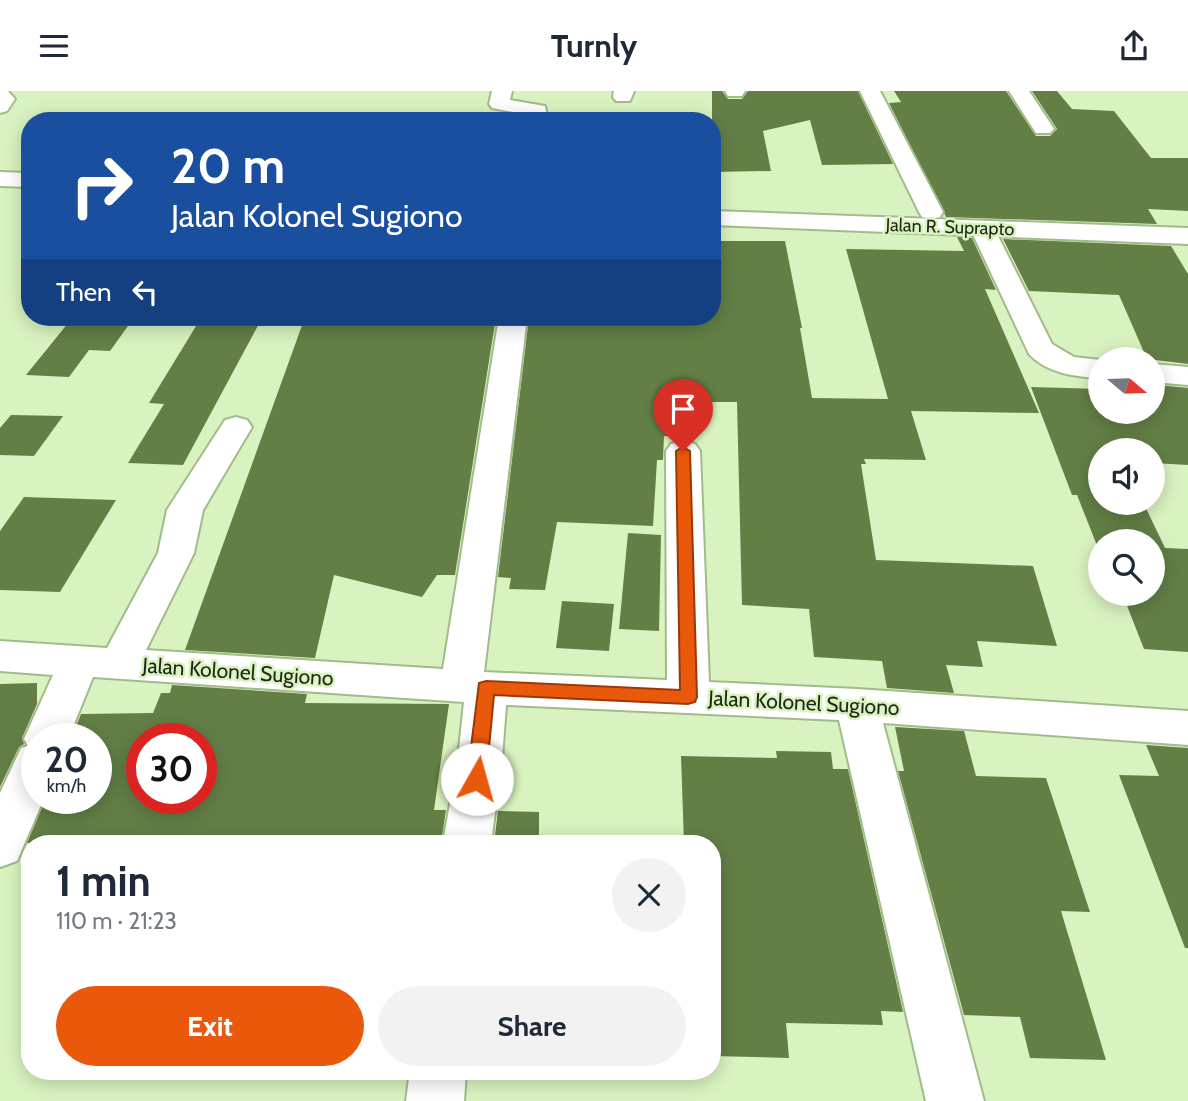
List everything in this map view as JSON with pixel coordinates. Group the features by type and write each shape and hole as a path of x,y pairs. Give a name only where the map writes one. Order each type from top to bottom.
{"main road":[{"path":"502,91 499,104 536,109 539,112"},
{"path":"870,91 931,212"},
{"path":"1019,91 1043,129"},
{"path":"0,94 5,99 0,107"},
{"path":"0,179 21,180"},
{"path":"0,192 21,193"},
{"name":"Jalan R. Suprapto","path":"721,203 899,205 931,212 1188,222"},
{"name":"Jalan R. Suprapto","path":"721,218 1188,236"},
{"path":"982,228 1039,348 1047,357 1061,363 1088,367"},
{"path":"468,835 480,758 473,687 512,326"},
{"path":"1166,374 1188,376"},
{"path":"57,723 176,553 185,510 236,427"},
{"path":"683,451 688,697"},
{"name":"Jalan Kolonel Sugiono","path":"0,656 473,687 857,705 1188,729"},
{"path":"857,705 955,1101"},
{"path":"0,846 21,798"},
{"path":"435,1101 438,1080"}],"building":[{"path":"712,91 722,91 728,99 742,99 748,91 858,91 893,164 822,165 810,120 763,131 771,171 721,172 721,112 712,112"},
{"path":"894,91 1006,91 1036,136 1050,136 1057,129 1032,91 1057,91 1072,109 1114,111 1151,158 1188,158 1188,211 1148,209 1157,224 946,217 889,103 901,102"},
{"path":"957,237 972,238 996,290 985,289 1039,413 911,411 926,460 864,459 866,464 861,464 876,560 1033,566 1057,646 977,641 983,667 946,665 954,693 887,688 882,661 814,657 809,609 742,605 737,402 685,402 683,437 664,436 663,460 657,460 653,526 557,522 545,590 509,589 511,578 498,577 528,326 721,326 721,241 785,241 812,398 888,399 846,249 964,251"},
{"path":"1003,239 1171,246 1188,274 1188,364 1166,361 1166,347 1142,347 1119,295 1029,291"},
{"path":"66,326 128,326 110,351 89,350 69,377 26,375"},
{"path":"196,326 258,326 183,465 128,463 164,404 149,403"},
{"path":"302,326 495,326 455,575 437,575 422,597 334,575 315,658 185,650"},
{"path":"1166,386 1188,388 1188,465 1165,464 1165,438 1088,438 1088,515 1149,515 1156,529 1090,529 1077,495 1072,495 1031,387 1088,389 1088,424 1165,424"},
{"path":"11,415 63,416 34,456 0,455 0,428"},
{"path":"24,497 116,500 60,592 0,590 0,531"},
{"path":"628,533 661,535 659,631 619,629"},
{"path":"1165,548 1188,549 1188,652 1144,649 1127,606 1165,606"},
{"path":"562,601 614,604 609,651 556,648"},
{"path":"37,683 37,704 29,723 21,723 21,746 0,787 0,684"},
{"path":"172,685 307,694 305,703 449,704 434,810 446,810 442,835 30,835 39,814 112,814 112,723 77,723 81,714 153,713 161,693 170,693"},
{"path":"895,727 964,731 976,776 1046,778 1090,912 1061,911 1106,1060 1030,1058 1020,1017 964,1015 898,771 904,771"},
{"path":"1146,745 1188,748 1188,948 1185,948 1119,775 1159,776"},
{"path":"776,751 831,752 833,769 848,769 903,1012 881,1011 883,1025 786,1023 789,1058 721,1056 721,835 684,835 681,756 777,758"},
{"path":"498,811 539,812 539,835 495,835"}],"route":[{"path":"477,779 486,688 688,697 683,451"}]}
